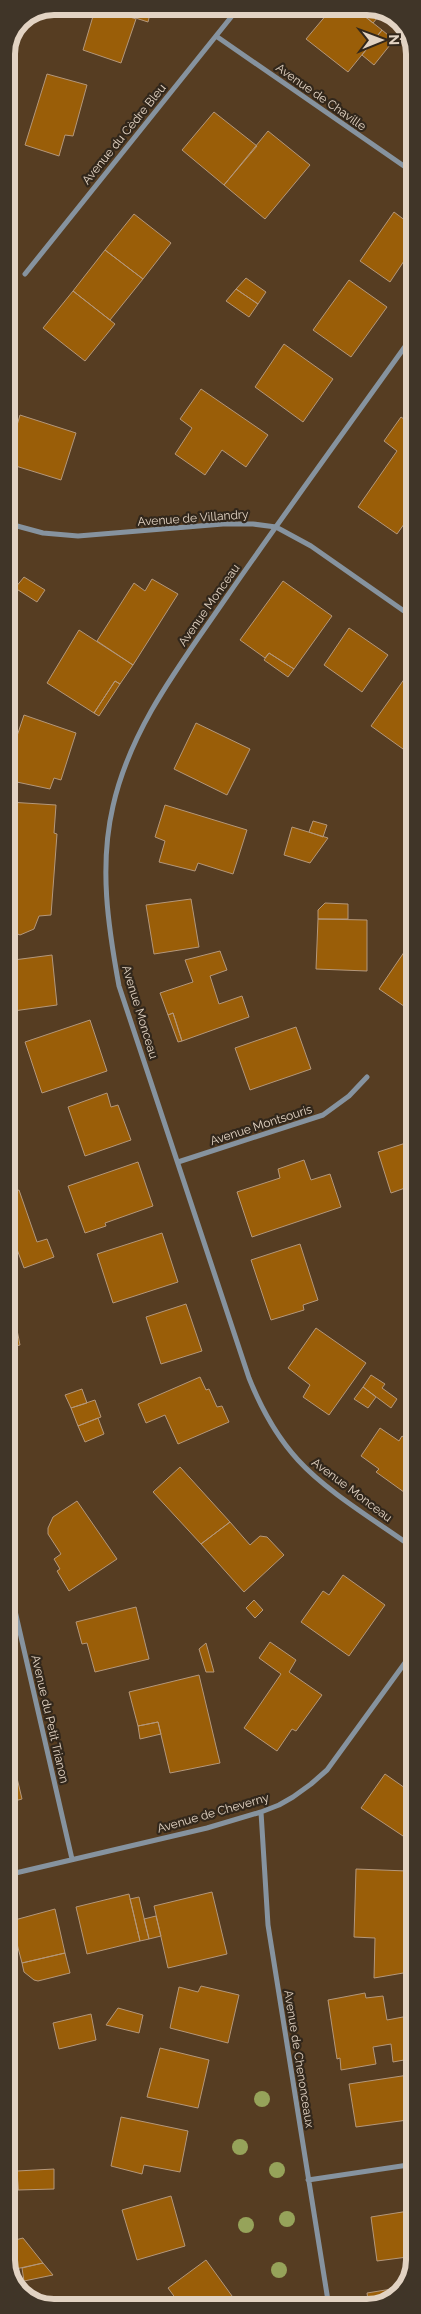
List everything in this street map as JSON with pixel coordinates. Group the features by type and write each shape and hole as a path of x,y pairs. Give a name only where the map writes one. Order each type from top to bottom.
{"street":[{"name":"Avenue du Cèdre Bleu","path":"25,274 233,15"},
{"name":"Avenue de Chaville","path":"216,36 406,168"},
{"name":"Avenue Monceau","path":"406,345 276,527 161,693 147,717 120,780 108,830 106,862 108,919 119,986 249,1378 267,1417 298,1459 311,1473 406,1542"},
{"name":"Avenue de Villandry","path":"15,525 43,533 78,536 223,524 253,524 276,527 311,546 406,612"},
{"name":"Avenue Montsouris","path":"178,1162 323,1115 349,1096 367,1076"},
{"name":"Avenue du Petit Trianon","path":"15,1611 72,1860"},
{"name":"Avenue de Cheverny","path":"15,1873 207,1828 279,1805 312,1784 327,1770 406,1661"},
{"name":"Avenue de Chenonceaux","path":"261,1812 268,1925 328,2299"},
{"path":"308,2180 406,2165"}],"building":[{"path":"93,15 124,15 136,19 121,63 83,50"},
{"path":"126,15 150,15 148,22"},
{"path":"326,15 363,15 382,30 348,72 306,39"},
{"path":"363,15 378,17 373,23"},
{"path":"382,30 394,40 374,65 362,55"},
{"path":"47,74 87,85 73,136 65,135 59,156 25,145"},
{"path":"214,112 257,146 224,185 182,150"},
{"path":"268,131 310,165 265,219 224,185"},
{"path":"394,212 406,221 406,258 390,282 360,261"},
{"path":"134,214 171,243 143,279 105,250"},
{"path":"105,250 143,279 110,320 73,291"},
{"path":"246,278 266,292 258,304 236,289"},
{"path":"349,280 387,307 351,357 313,330"},
{"path":"236,289 258,304 249,317 226,301"},
{"path":"73,291 115,324 85,361 43,328"},
{"path":"284,344 333,379 303,422 255,387"},
{"path":"201,389 268,435 246,467 222,450 205,475 175,454 192,428 180,419"},
{"path":"20,415 76,433 61,480 15,466 15,432"},
{"path":"401,417 406,420 406,521 397,534 358,507 397,451 384,441"},
{"path":"24,577 45,590 37,602 15,588"},
{"path":"152,579 178,594 133,665 97,641 134,583 145,591"},
{"path":"283,581 332,616 294,669 269,653 265,658 240,640"},
{"path":"349,628 388,655 362,692 324,665"},
{"path":"79,630 133,665 120,684 115,681 94,713 47,683"},
{"path":"269,653 294,669 288,677 264,660"},
{"path":"406,677 406,751 371,726"},
{"path":"115,681 120,684 99,716 94,713"},
{"path":"24,715 76,733 61,780 54,778 50,789 15,782 15,742"},
{"path":"196,723 250,749 227,795 174,769"},
{"path":"15,802 56,805 54,833 57,834 51,915 39,916 34,929 20,935 15,933"},
{"path":"165,805 247,830 233,874 198,863 195,871 159,862 165,841 155,837"},
{"path":"313,821 327,825 323,837 309,832"},
{"path":"292,827 328,838 310,863 284,855"},
{"path":"191,899 199,947 154,954 146,905"},
{"path":"325,903 348,904 348,919 318,919 318,910"},
{"path":"318,919 367,920 367,971 316,969"},
{"path":"406,949 406,1008 379,989"},
{"path":"220,951 227,970 210,976 219,1004 242,996 249,1017 182,1041 173,1013 168,1015 160,993 193,982 185,960"},
{"path":"52,955 57,1005 15,1011 15,960"},
{"path":"173,1013 182,1041 178,1042 168,1015"},
{"path":"90,1020 107,1071 42,1093 25,1042"},
{"path":"296,1027 311,1069 250,1090 235,1048"},
{"path":"107,1093 111,1107 118,1105 131,1140 85,1156 68,1107"},
{"path":"406,1143 406,1191 405,1188 391,1193 378,1152"},
{"path":"304,1160 311,1180 330,1174 341,1207 252,1237 237,1192 280,1178 278,1169"},
{"path":"138,1162 153,1206 105,1223 106,1226 85,1233 68,1186"},
{"path":"19,1190 37,1242 47,1239 54,1257 24,1268 15,1244 15,1191"},
{"path":"162,1233 178,1282 113,1303 97,1254"},
{"path":"300,1244 318,1300 303,1305 304,1310 271,1320 251,1260"},
{"path":"186,1304 202,1351 161,1364 146,1317"},
{"path":"15,1320 20,1345 15,1346"},
{"path":"316,1328 366,1363 329,1415 303,1397 310,1385 288,1368"},
{"path":"371,1375 385,1384 382,1388 397,1399 391,1408 363,1387"},
{"path":"200,1377 206,1390 209,1389 217,1407 222,1406 229,1422 178,1444 165,1415 146,1423 138,1404"},
{"path":"363,1387 376,1397 368,1408 354,1399"},
{"path":"82,1389 87,1403 71,1408 65,1395"},
{"path":"95,1400 101,1417 78,1426 71,1408"},
{"path":"98,1418 104,1434 85,1442 78,1426"},
{"path":"380,1428 399,1441 402,1436 406,1439 406,1494 376,1472 379,1469 361,1456"},
{"path":"180,1467 230,1522 201,1544 153,1492"},
{"path":"77,1501 117,1559 69,1591 57,1571 60,1569 54,1559 61,1554 48,1534 48,1528 53,1517"},
{"path":"230,1522 250,1545 260,1536 267,1537 284,1555 244,1592 201,1544"},
{"path":"343,1575 385,1605 349,1656 301,1622 323,1591 329,1595"},
{"path":"254,1600 263,1610 255,1618 246,1608"},
{"path":"136,1607 149,1659 95,1672 87,1643 82,1644 76,1622"},
{"path":"270,1642 296,1660 289,1672 322,1695 296,1731 292,1729 277,1751 244,1728 281,1674 259,1658"},
{"path":"206,1643 214,1672 206,1672 199,1649"},
{"path":"199,1675 220,1763 170,1773 158,1722 138,1726 129,1692"},
{"path":"158,1722 161,1734 140,1739 138,1726"},
{"path":"15,1769 22,1799 15,1801"},
{"path":"385,1774 406,1789 406,1838 361,1808"},
{"path":"356,1869 406,1871 406,1973 374,1978 375,1938 354,1937"},
{"path":"212,1892 227,1954 168,1968 154,1906"},
{"path":"129,1894 140,1941 87,1954 76,1907"},
{"path":"139,1897 149,1939 140,1941 130,1899"},
{"path":"55,1909 65,1953 22,1963 15,1936 15,1920"},
{"path":"156,1916 161,1936 149,1939 144,1919"},
{"path":"65,1953 70,1973 38,1981 24,1972 22,1963"},
{"path":"201,1986 239,1995 228,2043 170,2028 179,1987 198,1992"},
{"path":"365,1993 366,1998 383,1996 387,2020 403,2017 406,2019 406,2060 393,2062 391,2044 373,2047 376,2064 341,2070 340,2058 337,2059 328,2000"},
{"path":"118,2008 143,2015 139,2033 106,2025"},
{"path":"91,2014 96,2040 59,2049 53,2023"},
{"path":"160,2048 209,2060 198,2108 147,2097"},
{"path":"406,2075 406,2120 356,2127 349,2084"},
{"path":"121,2117 188,2131 180,2172 144,2165 142,2174 111,2166"},
{"path":"17,2164 18,2190 15,2190 15,2165"},
{"path":"54,2169 54,2189 18,2190 17,2171"},
{"path":"171,2196 185,2246 137,2260 122,2210"},
{"path":"406,2211 406,2257 377,2261 371,2217"},
{"path":"23,2238 43,2263 16,2269 15,2240"},
{"path":"206,2260 234,2299 176,2299 168,2288"},
{"path":"43,2263 53,2275 24,2281 22,2268"},
{"path":"393,2289 386,2294 372,2299 368,2299 367,2293"}]}
